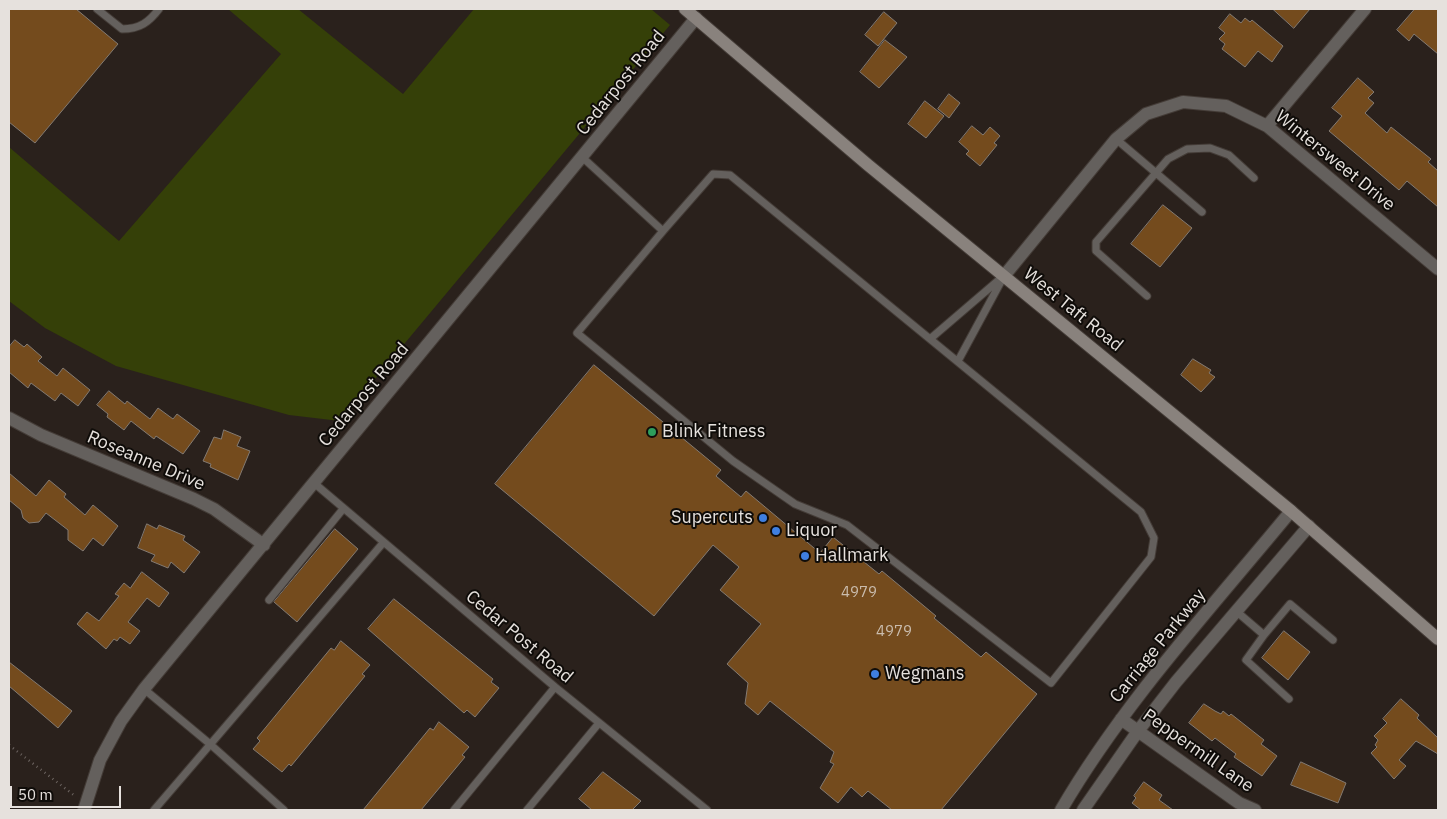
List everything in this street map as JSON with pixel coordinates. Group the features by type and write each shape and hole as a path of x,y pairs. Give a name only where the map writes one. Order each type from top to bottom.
{"main road":[{"name":"West Taft Road","path":"685,9 868,165 1309,526 1438,639"}],"street":[{"path":"1267,126 1365,9"},
{"name":"Cedarpost Road","path":"85,807 100,760 121,720 144,689 696,18"},
{"name":"Wintersweet Drive","path":"1004,276 1116,139 1146,114 1183,102 1226,106 1267,126 1438,269"},
{"name":"Roseanne Drive","path":"9,418 40,435 194,499 214,510 264,545"},
{"name":"Carriage Parkway","path":"1061,810 1081,775 1121,718 1291,511"},
{"name":"Carriage Parkway","path":"1083,810 1138,731 1236,611 1309,526"},
{"path":"1220,597 1236,611"},
{"name":"Peppermill Lane","path":"1121,718 1239,803 1255,810"}],"lane":[{"path":"97,9 122,29 141,26 150,20 159,9"},
{"path":"1116,139 1202,212"},
{"path":"1147,296 1096,251 1096,242 1156,173 1168,160 1187,149 1210,148 1229,155 1254,178"},
{"path":"582,157 663,231"},
{"path":"713,174 730,175 1141,512 1154,538 1151,557 1050,683 847,526 795,504 733,461 577,333 663,231 713,174"},
{"path":"930,339 1004,276"},
{"path":"958,362 1004,276"},
{"name":"Cedar Post Road","path":"314,483 555,687 707,810"},
{"path":"269,600 343,509"},
{"path":"154,810 383,543"},
{"path":"1289,699 1246,660 1264,634 1290,604 1333,640"},
{"path":"1236,611 1264,634"},
{"path":"454,810 555,687"},
{"path":"144,689 210,744 284,810"},
{"path":"527,810 599,723"}],"path":[{"path":"9,745 85,807"}],"green space":[{"path":"228,9 298,9 403,94 474,9 651,9 670,25 340,421 289,415 116,366 45,328 9,301 9,147 119,241 281,54"}],"building":[{"path":"9,9 76,9 118,44 35,143 9,122"},
{"path":"1273,9 1310,9 1294,28"},
{"path":"1415,9 1438,9 1438,54 1414,34 1409,41 1397,30"},
{"path":"884,12 897,23 878,46 865,35"},
{"path":"1230,14 1241,23 1245,18 1250,22 1252,20 1283,46 1272,62 1258,51 1245,67 1222,49 1225,44 1219,39 1225,33 1219,28"},
{"path":"885,40 907,57 879,88 860,72"},
{"path":"1358,78 1374,92 1368,98 1374,103 1365,113 1387,133 1391,127 1431,159 1428,162 1438,171 1438,207 1407,181 1399,190 1329,131 1342,116 1332,108"},
{"path":"949,94 960,103 949,118 938,109"},
{"path":"925,101 944,116 926,138 908,124"},
{"path":"972,126 983,135 990,127 1000,136 994,143 997,145 980,166 966,154 969,151 959,142"},
{"path":"1163,205 1192,228 1160,267 1131,244"},
{"path":"15,340 24,347 27,344 42,357 38,361 57,376 63,368 90,390 78,406 61,393 55,401 31,383 28,388 9,372 9,347"},
{"path":"1193,359 1211,370 1209,373 1215,377 1201,392 1181,375"},
{"path":"594,365 721,470 716,476 741,497 746,491 820,553 833,537 879,574 882,571 981,657 986,652 1037,694 941,810 892,810 868,791 862,797 851,787 838,803 820,788 834,764 830,762 834,752 770,701 758,715 745,704 748,683 727,664 761,624 720,590 739,567 713,545 654,616 495,484"},
{"path":"109,391 125,404 127,401 150,419 158,408 173,419 177,414 200,431 183,454 156,436 154,439 131,421 124,430 107,417 108,414 97,405"},
{"path":"224,430 241,437 237,446 250,451 238,480 210,467 211,464 203,461 214,437 221,439"},
{"path":"9,473 36,496 49,480 66,494 64,497 85,515 93,505 118,526 103,546 93,538 83,551 68,540 68,530 46,513 39,522 29,523 23,518 21,510 9,500"},
{"path":"147,524 157,529 159,525 185,536 183,540 200,552 184,573 171,562 168,568 151,561 155,555 138,548"},
{"path":"335,529 358,549 297,622 274,602"},
{"path":"142,572 169,593 159,607 147,598 128,622 140,631 130,644 120,637 117,641 114,639 106,649 77,624 87,612 99,621 119,596 115,594 124,583 130,588"},
{"path":"394,599 493,679 491,682 499,688 475,717 467,710 464,713 368,629"},
{"path":"1284,631 1310,652 1288,680 1262,658"},
{"path":"341,641 370,665 362,674 365,676 291,766 289,764 282,772 253,749 260,741 257,738 331,648 334,650"},
{"path":"9,662 72,711 58,728 9,686"},
{"path":"1401,699 1419,715 1417,718 1438,738 1438,754 1416,741 1399,760 1406,766 1394,779 1371,753 1377,747 1375,745 1378,740 1374,736 1387,723 1383,719"},
{"path":"1204,704 1221,714 1223,711 1229,716 1231,714 1264,740 1261,744 1277,756 1262,776 1234,757 1236,754 1215,738 1212,741 1189,723"},
{"path":"439,722 469,747 462,755 465,757 421,810 363,810 430,728 433,730"},
{"path":"1301,762 1346,783 1338,803 1291,785"},
{"path":"603,772 641,801 632,810 592,810 579,799"},
{"path":"1144,782 1162,795 1159,800 1173,810 1141,810 1132,803 1136,798 1134,796"}],"place":[{"name":"Blink Fitness","path":"652,432"},
{"name":"Supercuts","path":"763,518"},
{"name":"Liquor","path":"776,531"},
{"name":"Hallmark","path":"805,556"},
{"name":"Wegmans","path":"875,674"}]}
